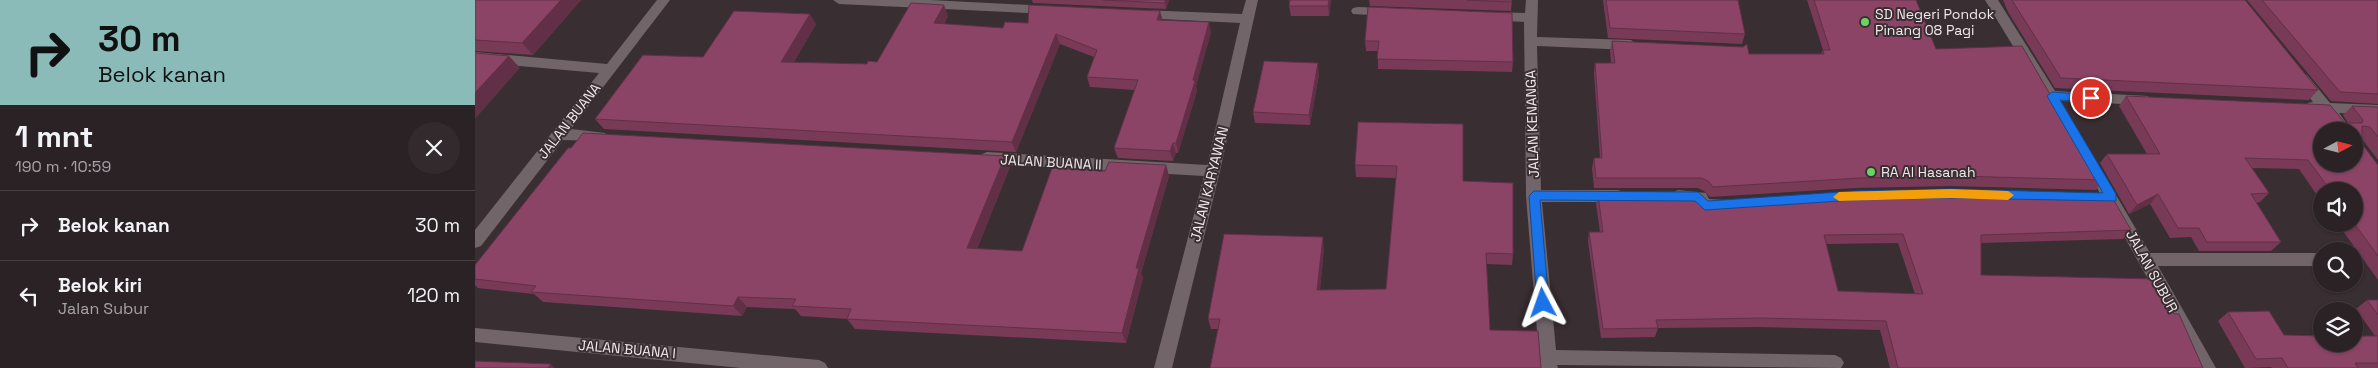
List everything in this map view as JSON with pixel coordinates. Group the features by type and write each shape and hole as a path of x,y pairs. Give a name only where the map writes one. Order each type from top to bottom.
{"street":[{"name":"JALAN BUANA","path":"475,242 664,0"},
{"path":"839,0 1063,10"},
{"name":"JALAN KARYAWAN","path":"1163,368 1213,171 1252,0"},
{"name":"JALAN KENANGA","path":"1532,0 1530,42 1534,196 1548,362"},
{"name":"JALAN SUBUR","path":"1991,0 2052,96 2112,198 2207,368"},
{"path":"1358,11 1396,12"},
{"path":"1131,14 1249,19"},
{"path":"1483,16 1531,18"},
{"path":"1530,42 1644,46"},
{"path":"475,57 610,69"},
{"path":"2291,64 2338,122"},
{"path":"2052,96 2160,101"},
{"path":"2298,107 2378,110"},
{"path":"559,134 618,138"},
{"name":"JALAN BUANA II","path":"975,158 1213,171"},
{"path":"1534,196 1631,196"},
{"path":"1660,196 1698,196 1705,205 1736,203"},
{"path":"2093,197 2112,198"},
{"path":"2146,260 2313,259"},
{"name":"JALAN BUANA I","path":"475,335 777,366 819,368"},
{"path":"1548,362 1835,363"}],"building":[{"path":"475,0 561,0 522,43 475,40"},
{"path":"1103,0 1165,0 1165,3"},
{"path":"1290,0 1329,0 1328,6 1289,6"},
{"path":"1467,0 1512,0 1511,2"},
{"path":"1606,0 1738,0 1745,34 1610,28"},
{"path":"1814,0 1916,0 1936,49 2022,46 2084,153 2087,153 2103,180 1957,176 1860,178 1713,187 1708,181 1701,178 1596,178 1594,158 1602,158 1595,63 1615,63 1612,41 1743,47 1747,44 1749,54 1824,54 1823,50 1830,50"},
{"path":"2012,0 2245,0 2318,90 2061,78"},
{"path":"2262,0 2378,0 2378,94 2340,92"},
{"path":"911,3 944,5 934,23 1003,28 1005,22 1028,23 1029,5 1160,11 1157,20 1209,22 1193,80 1195,81 1176,143 1173,143 1170,151 1114,148 1138,80 1087,77 1097,50 1056,34 1012,142 595,119 643,55 703,57 734,11 810,14 781,62 867,64 868,61 877,62"},
{"path":"1368,7 1512,13 1513,62 1377,59 1379,41 1365,41"},
{"path":"475,53 509,56 475,93"},
{"path":"1264,61 1318,63 1309,115 1253,112"},
{"path":"2126,96 2330,105 2344,122 2313,122 2313,167 2308,160 2245,158 2269,193 2251,194 2281,242 2207,242 2199,228 2178,228 2158,194 2137,205 2107,154 2160,154"},
{"path":"2352,106 2378,107 2378,137 2370,127 2363,126 2363,120"},
{"path":"1358,122 1463,124 1463,181 1513,183 1513,254 1486,253 1490,330 1538,331 1541,368 1210,368 1220,319 1208,319 1224,234 1323,237 1317,290 1386,289 1397,166 1355,165"},
{"path":"583,133 1005,156 967,248 1022,251 1052,168 1105,171 1109,162 1166,165 1136,268 1139,268 1122,333 847,319 851,309 792,306 796,299 738,297 733,306 531,292 536,286 475,279 475,265 568,148 571,148"},
{"path":"2363,145 2378,165 2378,256 2361,232 2363,232 2363,182 2324,182 2317,172 2363,172"},
{"path":"1957,193 2112,197 2131,230 1981,235 1981,275 2157,279 2174,314 2179,314 2203,368 1898,368 1886,321 1761,318 1656,320 1658,328 1603,329 1589,232 1603,232 1598,195 1696,195 1708,204 1860,195","holes":["1903,234 1923,294 1838,291 1824,235"]},
{"path":"2367,300 2378,300 2378,315"},
{"path":"2269,311 2284,335 2313,336 2313,352 2363,352 2363,336 2378,336 2378,363 2355,363 2358,368 2288,368 2282,358 2256,359 2228,312"},
{"path":"475,361 551,364 548,368 475,368"}],"slow traffic":[{"path":"1839,197 1951,194 2008,195"}],"place":[{"name":"SD Negeri Pondok Pinang 08 Pagi","path":"1865,22"},
{"name":"RA Al Hasanah","path":"1871,172"}],"route":[{"path":"1543,303 1534,196 1698,196 1701,197 1705,205 1855,196 1951,194 2112,198 2052,96 2091,98"}]}
